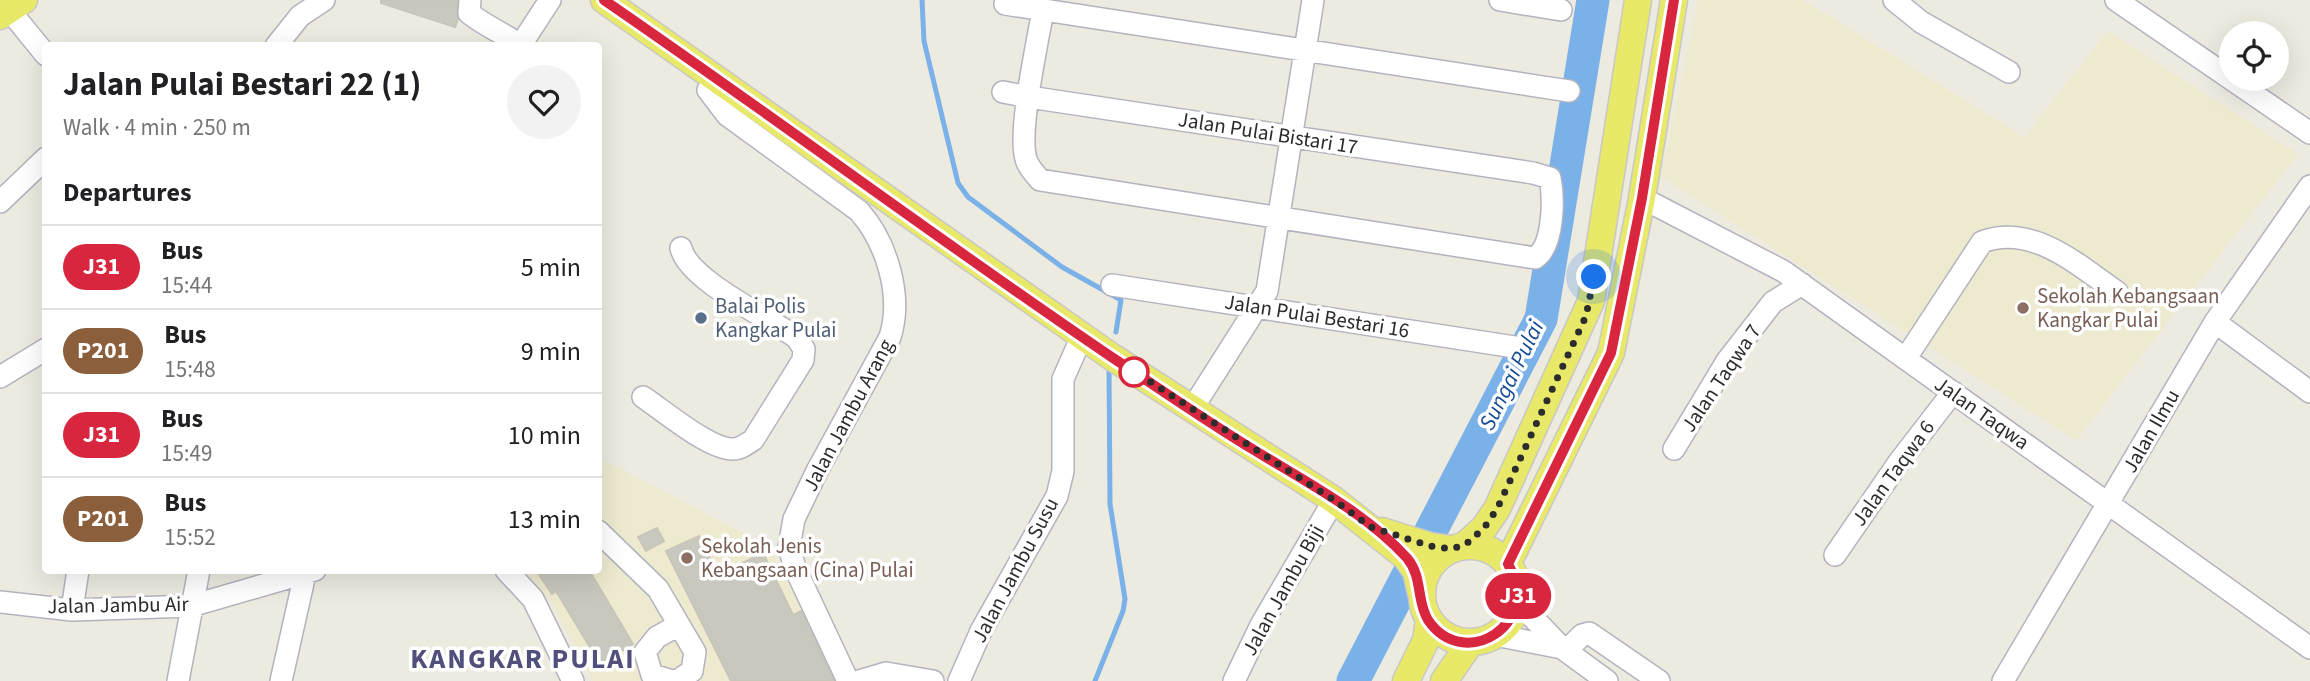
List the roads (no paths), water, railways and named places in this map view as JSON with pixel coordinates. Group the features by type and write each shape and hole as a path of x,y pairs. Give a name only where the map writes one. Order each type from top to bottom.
{"main road":[{"path":"604,0 1082,336 1334,500 1371,527 1429,558 1481,547 1496,553 1508,564 1518,588 1518,602 1511,619 1483,639 1444,681"},
{"path":"1429,558 1484,528 1497,509 1586,316 1638,0"},
{"path":"1508,564 1611,353 1642,198 1674,0"},
{"path":"1406,681 1426,640 1429,620 1429,558"},
{"path":"1429,620 1447,637 1483,639"}],"street":[{"path":"279,42 300,16 324,0"},
{"path":"470,0 469,13 483,25 499,30 516,42"},
{"path":"522,42 550,0"},
{"path":"1192,409 1267,291 1289,136 1313,0"},
{"path":"1500,0 1561,10"},
{"path":"1894,0 1921,22 2008,72"},
{"path":"2116,0 2310,133"},
{"path":"1005,4 1569,91"},
{"path":"8,7 42,50"},
{"path":"1043,10 1029,97 1025,144 1026,161 1040,180 1279,218"},
{"name":"Jalan Jambu Arang","path":"708,90 727,115 859,211 874,228 887,263 895,300 895,321 890,337 794,519 789,547 795,568 848,681"},
{"name":"Jalan Pulai Bistari 17","path":"1003,92 1533,173 1550,178 1552,189 1546,247 1535,258 1279,218"},
{"path":"0,202 42,162"},
{"name":"Jalan Ilmu","path":"2003,681 2215,322 2310,187"},
{"name":"Jalan Taqwa","path":"1642,198 1783,271 2310,648"},
{"path":"1906,358 1982,242 1996,236 2013,235 2041,244 2117,292"},
{"path":"643,397 714,444 740,449 753,440 803,360 804,349 797,338 702,279 686,264 681,248"},
{"name":"Jalan Taqwa 7","path":"1674,449 1742,341 1773,302 1802,284"},
{"name":"Jalan Pulai Bestari 16","path":"1112,285 1521,348"},
{"path":"2215,322 2310,392"},
{"name":"Jalan Jambu Susu","path":"959,681 981,631 1057,496 1063,471 1063,379 1082,336"},
{"path":"0,377 42,351"},
{"name":"Jalan Taqwa 6","path":"1835,555 1899,462 1953,392"},
{"name":"Jalan Jambu Biji","path":"1234,681 1261,625 1334,500"},
{"path":"602,535 658,589 695,652 692,671 675,681 652,675 645,652 657,637 679,625"},
{"path":"72,610 77,574"},
{"name":"Jalan Jambu Air","path":"0,602 72,610 191,606 303,574"},
{"path":"281,681 309,574"},
{"path":"510,574 533,599 573,681"},
{"path":"178,681 197,578"},
{"path":"1518,602 1564,650 1607,681"},
{"path":"1483,639 1564,650 1582,635 1589,633 1659,681"},
{"path":"859,681 886,673 933,681"}],"waterway":[{"path":"922,0 924,41 958,183 968,197 1062,267 1121,300 1116,332"},
{"name":"Sungai Pulai","path":"1353,681 1541,319 1593,0"},
{"path":"1095,681 1123,611 1125,599 1110,504 1109,366"}],"place":[{"name":"Sekolah Kebangsaan Kangkar Pulai","path":"2023,308"},
{"name":"Balai Polis Kangkar Pulai","path":"701,318"},
{"name":"Sekolah Jenis Kebangsaan (Cina) Pulai","path":"687,558"}],"district":[{"name":"KANGKAR PULAI","path":"523,658"}]}
